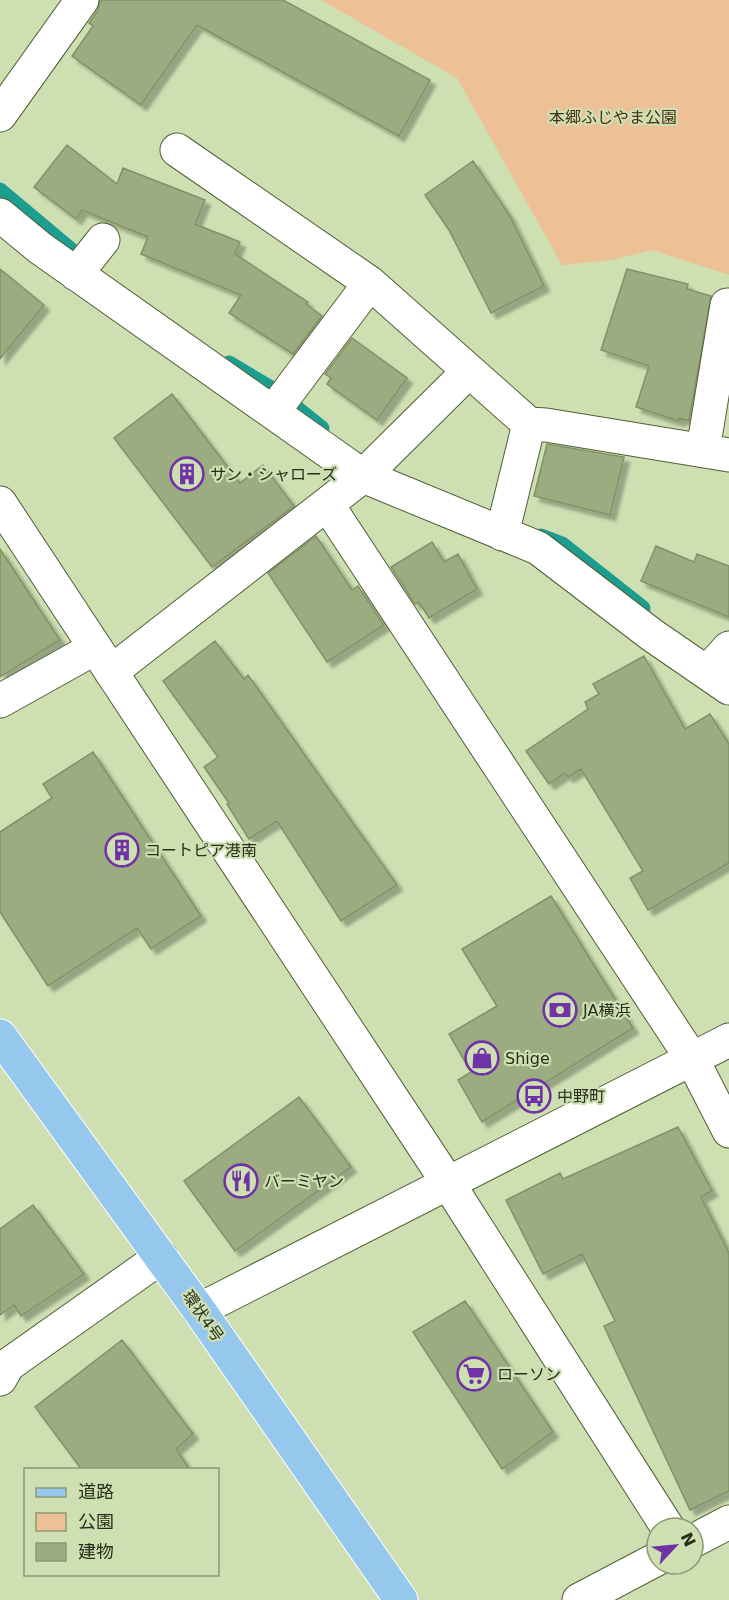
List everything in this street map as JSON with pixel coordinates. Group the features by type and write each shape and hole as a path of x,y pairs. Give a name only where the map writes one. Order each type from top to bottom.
{"main road":[{"name":"環状4号","path":"0,1036 199,1310 401,1600"}],"street":[{"path":"0,115 82,0"},
{"path":"177,150 370,284 529,424 716,452 727,305"},
{"path":"0,215 40,248 366,473 538,548 652,635 719,669"},
{"path":"77,272 103,240"},
{"path":"274,410 370,284"},
{"path":"0,701 103,660 327,504 366,473 469,371"},
{"path":"502,532 529,424"},
{"path":"0,504 448,1183 660,1516"},
{"path":"327,504 692,1059 729,1131"},
{"path":"199,1310 729,1040"},
{"path":"0,1379 8,1365 161,1257"},
{"path":"705,1534 729,1522"},
{"path":"579,1600 645,1565"}],"green space":[{"name":"本郷ふじやま公園","path":"321,0 729,0 729,275 652,250 612,260 562,265 457,78"}],"building":[{"path":"100,0 283,0 430,80 399,136 197,25 141,105 72,56 93,26 89,23 98,10"},
{"path":"67,145 117,184 123,168 205,200 195,224 240,242 235,254 308,302 306,304 322,316 293,354 229,313 241,295 141,254 148,237 82,210 76,219 34,187"},
{"path":"473,161 510,216 544,286 491,313 449,230 425,195"},
{"path":"0,269 44,305 0,359"},
{"path":"627,269 688,284 687,289 711,296 689,421 679,418 679,421 636,407 649,366 601,350"},
{"path":"352,338 407,378 377,420 327,384 331,378 325,374"},
{"name":"サン・シャローズ","path":"172,394 240,483 263,465 294,506 212,567 114,438"},
{"path":"547,444 624,457 610,515 534,496"},
{"path":"316,536 352,590 358,586 384,625 327,662 268,573"},
{"path":"432,542 444,562 458,554 477,589 429,618 419,602 415,604 391,567"},
{"path":"656,546 694,562 697,554 729,566 729,617 641,581"},
{"path":"0,549 60,640 0,677"},
{"path":"215,641 244,679 248,675 397,885 341,921 277,821 249,839 227,804 229,803 204,767 218,757 163,681"},
{"path":"644,656 685,729 710,714 729,744 729,863 648,910 630,878 643,871 581,769 568,777 565,773 549,784 526,751 588,709 585,702 599,694 593,684"},
{"path":"93,752 201,916 151,949 137,928 48,986 0,912 0,832 52,798 43,784"},
{"path":"551,896 633,1028 482,1122 458,1080 471,1072 449,1034 497,1006 462,949"},
{"path":"299,1097 351,1167 235,1251 184,1181"},
{"path":"678,1127 712,1191 701,1197 729,1253 729,1491 690,1510 604,1326 615,1321 582,1254 543,1274 506,1200 560,1173 563,1179"},
{"path":"33,1205 84,1274 21,1316 14,1305 0,1315 0,1229"},
{"path":"465,1301 553,1432 502,1469 413,1332"},
{"path":"122,1340 193,1434 176,1449 189,1468 81,1468 35,1407"}],"waterway":[{"path":"0,190 87,263"},
{"path":"229,363 276,391 322,428"},
{"path":"541,536 562,544 643,608"}],"place":[{"name":"サン・シャローズ","path":"187,474"},
{"name":"コートピア港南","path":"122,850"},
{"name":"JA横浜","path":"560,1010"},
{"name":"Shige","path":"482,1058"},
{"name":"中野町","path":"534,1096"},
{"name":"バーミヤン","path":"241,1181"},
{"name":"ローソン","path":"474,1374"}]}
